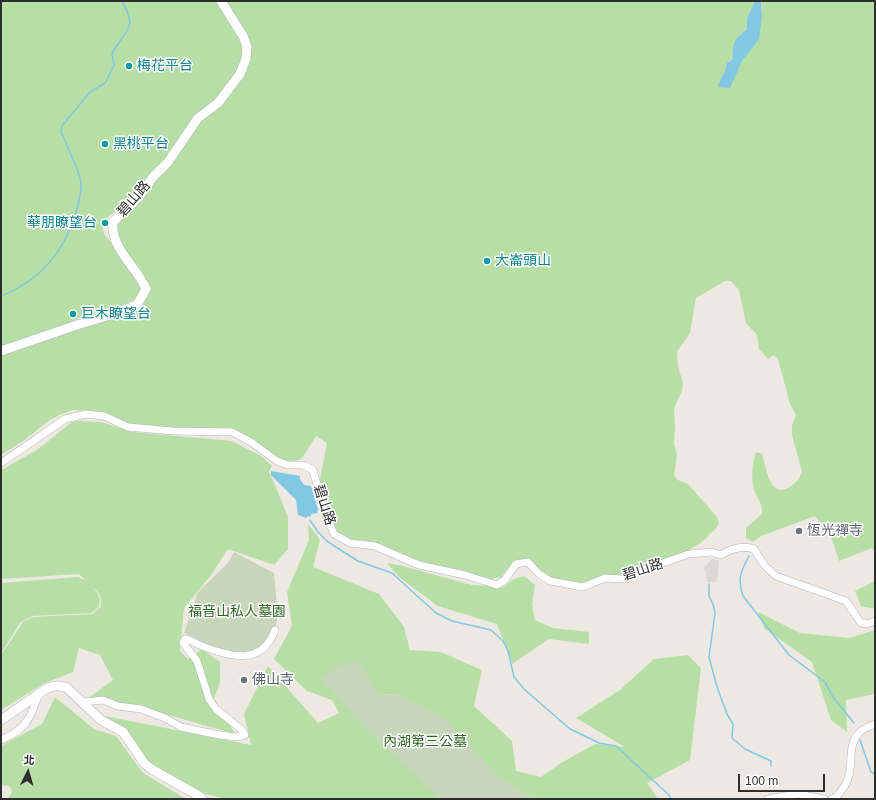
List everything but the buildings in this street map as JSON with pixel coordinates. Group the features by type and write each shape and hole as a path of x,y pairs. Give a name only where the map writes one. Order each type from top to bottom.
{"street":[{"name":"碧山路","path":"1,351 137,305 146,289 142,279 126,258 116,241 112,230 113,222 139,197 153,177 168,162 198,118 218,103 240,74 246,59 248,47 243,36 225,10 221,1"},
{"name":"碧山路","path":"1,463 65,418 86,414 104,416 128,427 196,432 229,431 251,442 277,461 288,465 303,465 313,470 324,510 334,534 350,543 375,546 418,565 434,570 465,575 497,585 505,580 516,564 528,562 539,574 550,582 584,587 606,578 622,579 639,571 693,553 710,552 721,554 738,547 754,549 765,566 776,576 846,601 862,623 867,624 875,621"},
{"path":"83,702 103,700 118,706 141,709 165,718 181,727 219,735 237,737 245,735 242,730 216,709 209,698 197,661 183,642 185,639 193,640 200,646 239,656 248,656 260,652 270,643 275,630"},
{"path":"1,720 53,686 67,688 101,720 123,732 144,763 202,799"},
{"path":"1,740 14,735 31,718 38,696"},
{"path":"832,799 836,798 848,784 853,741 859,733 875,724"},
{"path":"768,799 798,794 824,799"}],"green space":[{"path":"1,1 219,1 245,48 237,73 136,195 109,216 102,225 104,234 138,277 142,289 135,299 123,305 81,317 67,324 1,347"},
{"path":"224,1 755,1 747,18 747,29 735,42 733,59 729,61 719,84 738,68 746,55 762,10 761,1 875,1 875,553 872,548 839,561 832,539 815,516 761,536 753,542 746,538 746,528 762,514 761,504 752,482 756,452 762,454 769,479 776,489 782,490 788,488 798,480 802,472 792,435 792,425 796,415 790,404 778,359 774,355 768,359 759,349 757,335 746,323 739,290 731,281 725,281 696,298 690,333 677,352 678,367 683,383 682,391 674,408 674,444 677,454 674,476 678,480 688,484 717,517 719,523 701,543 677,557 620,575 598,577 579,584 548,578 529,558 514,561 501,577 483,580 434,568 351,542 335,531 319,484 327,443 316,436 303,457 299,460 290,462 278,459 239,433 138,425 120,421 97,412 73,410 59,415 47,422 26,439 1,455 1,353 136,308 147,292 121,245 115,226 249,57"},
{"path":"72,422 101,422 132,432 232,441 261,456 272,466 269,471 288,517 288,549 274,565 228,549 212,574 184,608 180,651 188,659 202,649 220,662 220,683 214,698 235,734 137,706 90,697 113,680 100,655 79,648 73,672 45,683 1,710 1,655 23,622 32,617 92,614 101,607 101,600 99,595 91,586 97,593 100,600 99,607 91,613 32,616 21,622 1,653 1,583 78,577 85,580 79,574 1,579 1,470 37,450"},
{"path":"308,524 320,540 313,567 379,594 404,627 410,650 441,652 482,670 474,706 512,741 516,771 541,777 561,763 595,744 625,747 576,718 620,690 654,659 688,655 701,668 690,760 647,783 658,799 533,799 501,779 477,755 419,706 397,694 379,695 338,666 440,799 227,799 196,792 143,759 126,730 105,716 251,745 244,714 268,666 318,723 339,713 332,700 307,691 274,659 292,626 287,592 309,540"},
{"name":"福音山私人墓園","path":"234,552 274,573 278,616 271,644 246,654 223,652 184,633 198,592 228,563"},
{"path":"387,563 472,585 504,587 514,579 524,576 535,585 532,605 535,620 553,628 589,632 589,644 549,639 512,664 497,624 438,606 399,577"},
{"path":"875,581 875,609 861,606 855,591"},
{"path":"758,612 800,633 850,638 875,630 875,694 846,700 847,732 831,720 812,662 764,628"},
{"name":"內湖第三公墓","path":"360,662 379,695 397,694 444,718 501,779 533,799 440,799 365,728 320,678 338,666"},
{"path":"55,697 94,729 116,736 143,773 186,799 1,799 8,798 12,790 9,786 1,785 1,746 42,724"}],"shaded area":[{"path":"712,559 719,560 717,582 707,582 706,572 703,569"}],"water":[{"path":"755,1 761,1 762,16 759,39 742,61 730,88 718,87 727,63 733,59 735,42 747,29 747,18"},
{"path":"271,471 300,476 300,479 304,485 311,486 318,510 317,513 306,518 298,515 296,500 271,475"}],"waterway":[{"path":"4,295 17,289 39,273 48,264 64,242 70,229 78,204 81,183 76,165 61,132 62,126 90,92 105,83 114,65 112,53 126,34 130,23 127,10 122,1"},
{"path":"310,520 318,532 328,542 358,561 392,573 436,613 452,621 491,630 503,641 508,651 514,677 524,689 570,729 599,743 616,746 669,795 671,799"},
{"path":"749,556 740,580 743,596 789,655 825,682 833,697 854,723"},
{"path":"709,584 709,596 715,613 709,657 717,687 727,714 733,724 732,738 745,749 771,761 771,766"},
{"path":"860,740 871,772 875,774"}],"place":[{"name":"梅花平台","path":"129,66"},
{"name":"黑桃平台","path":"105,144"},
{"name":"華朋瞭望台","path":"105,223"},
{"name":"大崙頭山","path":"487,261"},
{"name":"巨木瞭望台","path":"73,314"},
{"name":"恆光禪寺","path":"799,531"},
{"name":"佛山寺","path":"244,680"}]}
